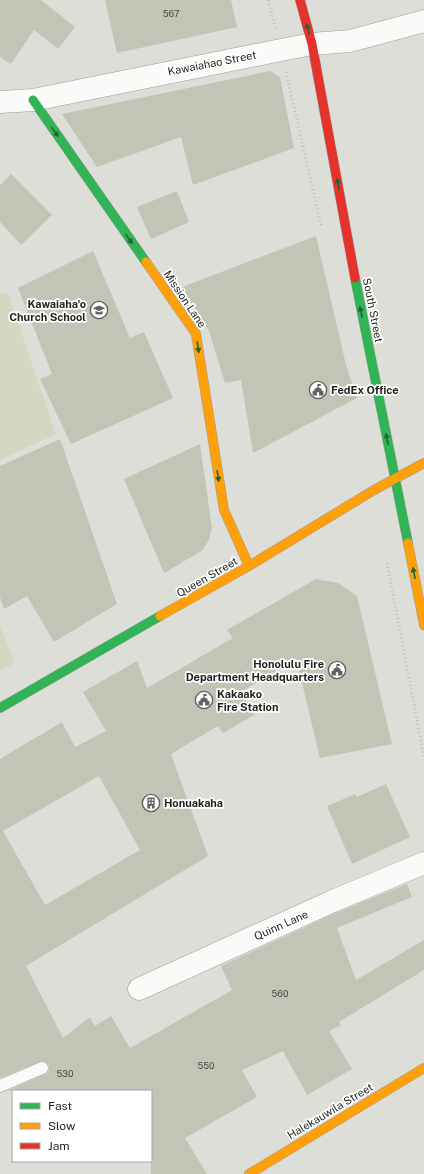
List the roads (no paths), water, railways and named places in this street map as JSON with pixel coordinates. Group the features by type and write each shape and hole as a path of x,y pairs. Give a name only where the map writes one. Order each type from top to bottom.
{"main road":[{"name":"South Street","path":"300,0 312,44 360,304 424,625"},
{"name":"Mission Lane","path":"33,100 196,334 224,510 249,566"},
{"name":"Queen Street","path":"0,708 249,566 395,478 424,463"},
{"name":"Halekauwila Street","path":"249,1174 424,1068"}],"street":[{"name":"Kawaiahao Street","path":"0,102 33,100 312,44 350,41 424,21"},
{"name":"Quinn Lane","path":"139,989 333,901 424,862"}],"lane":[{"path":"0,1086 42,1068"}],"place":[{"name":"Kawaiaha'o Church School","path":"99,310"},
{"name":"FedEx Office","path":"318,390"},
{"name":"Honolulu Fire Department Headquarters","path":"337,670"},
{"name":"Kakaako Fire Station","path":"204,700"},
{"name":"Honuakaha","path":"151,803"}]}
